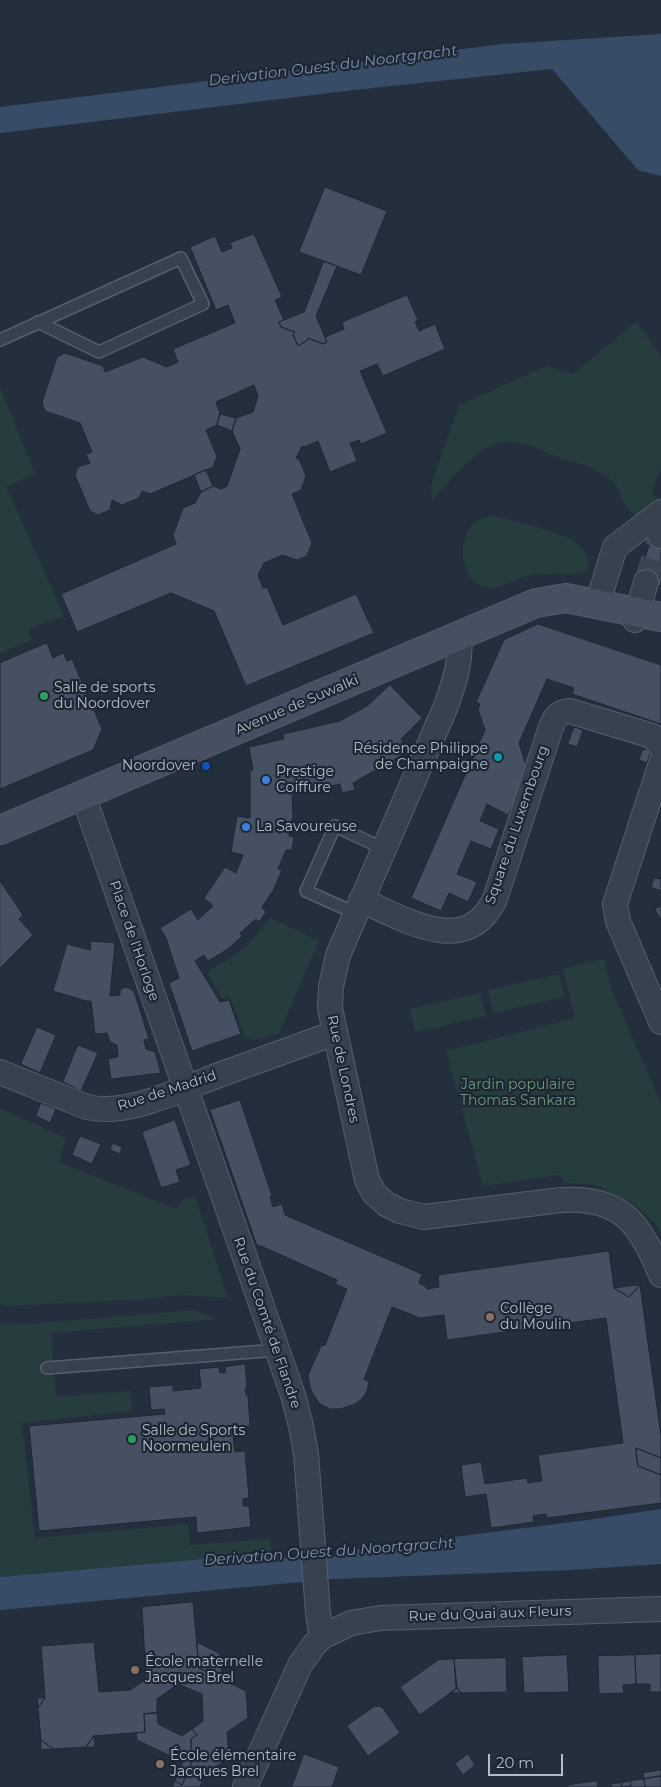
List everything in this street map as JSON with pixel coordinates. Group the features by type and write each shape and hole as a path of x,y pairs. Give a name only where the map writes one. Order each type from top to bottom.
{"street":[{"path":"597,605 615,548 661,512"},
{"path":"644,617 646,582"},
{"name":"Avenue de Suwalki","path":"0,830 536,602 566,598 597,605 644,617 661,633"},
{"name":"Rue de Londres","path":"459,636 460,656 453,686 442,716 358,907 338,955 332,977 330,1008 367,1180 374,1193 386,1204 408,1214 431,1217 561,1200 579,1199 598,1202 620,1212 638,1229 650,1249 661,1275"},
{"name":"Square du Luxembourg","path":"358,907 438,931 461,931 479,921 495,899 551,727 554,719 560,713 570,711 652,736 661,746"},
{"path":"661,763 617,898 616,910 618,921 661,1022"},
{"name":"Place de l'Horloge","path":"83,795 185,1088"},
{"name":"Rue de Madrid","path":"0,1072 94,1108 124,1107 185,1088 335,1033"},
{"name":"Rue du Comté de Flandre","path":"185,1088 287,1376 301,1426 306,1454 317,1604 322,1637"},
{"name":"Rue du Quai aux Fleurs","path":"322,1637 351,1623 380,1618 661,1609"},
{"path":"245,1787 300,1665 322,1637"}],"lane":[{"path":"0,340 38,322 180,258 203,304 99,352 38,322"},
{"path":"358,907 306,891 335,826 384,849"},
{"path":"48,1368 278,1350"}],"green space":[{"path":"636,322 661,356 661,468 652,494 661,499 661,501 639,519 625,505 615,484 602,473 527,445 513,442 496,444 475,456 432,500 431,485 459,405 547,366 573,374"},
{"path":"0,387 35,474 6,486 64,616 28,630 32,640 0,653"},
{"path":"494,516 568,538 584,550 588,569 574,574 533,575 490,588 476,583 466,568 463,549 465,540 468,531 475,522"},
{"path":"270,918 319,941 279,1033 255,1040 245,1037 229,996 222,998 207,972 231,958 250,943"},
{"name":"Jardin populaire Thomas Sankara","path":"604,959 611,988 661,1104 661,1233 656,1224 634,1204 596,1185 565,1183 559,1175 483,1186 446,1051 575,1018 563,969"},
{"path":"559,974 564,997 493,1013 488,990"},
{"path":"480,993 486,1016 415,1032 410,1009"},
{"path":"0,1108 66,1138 59,1162 176,1209 183,1199 195,1196 228,1298 182,1295 132,1300 6,1306 0,1304"},
{"path":"195,1310 217,1319 51,1333 56,1397 130,1391 132,1411 22,1423 35,1538 188,1524 190,1545 270,1539 272,1553 0,1577 0,1323 18,1325"}],"water":[{"name":"Derivation Ouest du Noortgracht","path":"661,34 661,176 638,170 552,69 354,90 0,133 0,107 503,44"},
{"path":"661,1509 661,1564 569,1570 333,1579 0,1610 0,1577 272,1553 286,1558 330,1558 352,1550"}],"building":[{"path":"325,187 387,211 361,275 299,252"},
{"path":"254,234 282,297 275,300 284,320 279,322 281,327 295,332 293,335 298,346 308,340 308,338 323,344 327,342 325,337 344,329 342,322 407,295 418,320 415,322 419,331 435,324 445,349 383,376 377,364 360,371 387,433 361,444 359,440 350,443 357,461 330,472 318,441 304,447 302,446 296,458 299,459 306,476 301,490 292,494 312,543 307,556 297,560 282,555 264,563 258,575 263,588 267,587 283,625 356,594 374,633 246,686 214,611 171,593 77,632 61,594 176,544 173,535 183,508 195,503 201,492 213,486 221,489 227,486 240,449 232,431 236,418 253,412 258,396 254,385 216,402 220,414 217,425 206,430 217,457 213,467 150,494 142,491 139,498 122,505 112,500 110,510 98,515 90,511 75,475 78,467 90,463 86,454 92,452 80,423 45,411 42,402 57,357 65,353 103,366 105,372 143,357 167,367 178,362 173,349 235,323 228,305 216,310 190,247 215,236 222,252 232,248 230,243"},
{"path":"324,261 337,266 316,316 327,342 323,344 308,338 308,340 298,346 293,335 295,332 281,327 279,322 304,312"},
{"path":"220,414 236,418 232,431 217,425"},
{"path":"206,470 213,486 201,492 194,475"},
{"path":"653,534 661,537 661,586 639,578"},
{"name":"Résidence Philippe de Champaigne","path":"538,624 661,665 661,724 572,694 574,688 547,679 519,743 528,772 508,815 487,804 480,821 499,829 491,849 471,841 457,874 477,882 468,902 449,893 441,911 411,898 485,730 478,709 480,704 476,702 504,640"},
{"name":"Salle de sports du Noordover","path":"47,643 53,658 63,653 67,661 72,659 102,729 93,750 0,789 0,663"},
{"path":"390,685 422,718 401,739 405,746 404,754 353,783 355,790 342,793 340,784 292,795 293,816 289,836 294,837 292,850 286,850 278,869 282,870 273,891 262,907 266,912 259,922 256,919 240,933 242,936 228,949 208,961 204,955 195,961 220,1002 229,1000 241,1034 192,1051 169,983 179,978 166,938 160,928 191,909 198,920 213,906 204,898 225,867 236,873 243,855 231,852 237,816 250,818 250,771 253,770 249,747 284,739 283,734 340,721 367,706"},
{"path":"574,727 583,730 577,747 568,744"},
{"path":"643,749 651,751 647,763 639,760"},
{"path":"661,875 661,891 651,887 654,878 660,879"},
{"path":"0,881 23,915 19,919 33,935 0,968"},
{"path":"661,906 661,919 655,909"},
{"path":"91,941 115,943 110,996 120,995 120,991 127,987 134,991 149,1039 144,1040 146,1049 155,1052 161,1073 111,1079 108,1059 118,1057 117,1045 110,1042 107,1033 95,1034 91,1001 53,991 67,944 90,950"},
{"path":"37,1027 56,1035 40,1073 21,1064"},
{"path":"78,1045 98,1053 81,1091 63,1082"},
{"path":"240,1100 272,1196 270,1197 273,1207 282,1204 285,1215 422,1274 419,1283 427,1289 439,1287 438,1275 609,1251 614,1288 629,1297 640,1285 661,1436 661,1458 636,1448 638,1466 661,1475 661,1503 547,1518 546,1514 533,1516 534,1522 491,1528 486,1494 465,1497 461,1465 481,1462 485,1484 527,1478 528,1483 542,1481 538,1455 623,1443 606,1318 447,1340 444,1315 420,1318 392,1307 364,1379 369,1382 363,1398 355,1404 340,1409 330,1409 320,1404 311,1391 308,1375 321,1346 325,1345 347,1289 335,1284 337,1280 261,1246 257,1246 210,1110"},
{"path":"41,1103 56,1109 50,1123 36,1116"},
{"path":"175,1120 191,1165 176,1170 180,1182 161,1188 142,1132"},
{"path":"80,1136 101,1144 92,1164 72,1155"},
{"path":"113,1143 122,1147 120,1154 110,1150"},
{"path":"640,1285 629,1297 614,1288"},
{"name":"Salle de Sports Noormeulen","path":"245,1364 247,1388 245,1389 246,1395 248,1395 250,1426 232,1427 235,1452 245,1451 249,1498 243,1499 243,1506 249,1506 251,1527 197,1533 196,1517 39,1531 29,1426 165,1414 164,1409 151,1410 149,1387 173,1385 173,1391 201,1388 199,1369 219,1367 220,1373 226,1372 225,1367"},
{"path":"636,1448 661,1458 661,1475 638,1466"},
{"path":"193,1602 199,1668 246,1691 248,1718 227,1732 229,1758 205,1774 200,1787 172,1787 175,1781 182,1785 192,1762 191,1739 197,1735 192,1729 203,1721 202,1694 178,1684 157,1699 157,1713 144,1714 145,1732 94,1736 86,1747 53,1749 41,1740 38,1708 45,1698 41,1646 94,1642 99,1692 130,1690 146,1679 142,1607"},
{"path":"197,1642 220,1654 222,1680 199,1668"},
{"path":"661,1654 661,1692 650,1692 650,1684 636,1684 635,1655"},
{"path":"567,1655 569,1692 524,1693 522,1657"},
{"path":"635,1655 636,1684 623,1685 624,1693 599,1694 598,1656"},
{"path":"506,1658 507,1692 461,1693 456,1687 454,1659"},
{"path":"454,1659 457,1688 420,1715 400,1687 438,1660"},
{"path":"457,1688 461,1693 450,1693"},
{"path":"38,1698 45,1698 38,1708"},
{"path":"375,1706 382,1707 400,1733 368,1756 347,1726"},
{"path":"157,1713 158,1724 182,1736 192,1729 197,1735 191,1739 192,1762 182,1785 175,1781 183,1762 137,1740 136,1733 145,1732 144,1714"},
{"path":"94,1736 95,1747 86,1747"},
{"path":"41,1740 53,1749 41,1750"},
{"path":"304,1754 339,1767 332,1787 292,1787"},
{"path":"468,1754 475,1765 463,1775 455,1764"},
{"path":"661,1770 661,1776 644,1779 643,1773"},
{"path":"661,1776 661,1787 645,1787 644,1779"},
{"path":"644,1779 645,1787 626,1787 631,1786 630,1781"},
{"path":"597,1781 598,1787 569,1787 568,1785"},
{"path":"630,1781 631,1786 622,1787 621,1783"},
{"path":"621,1783 622,1787 612,1787 611,1784"}],"tunnel":[{"path":"646,582 660,536"}],"place":[{"name":"Salle de sports du Noordover","path":"44,696"},
{"name":"Résidence Philippe de Champaigne","path":"498,757"},
{"name":"Noordover","path":"206,766"},
{"name":"Prestige Coiffure","path":"266,780"},
{"name":"La Savoureuse","path":"246,827"},
{"name":"Collège du Moulin","path":"490,1317"},
{"name":"Salle de Sports Noormeulen","path":"132,1439"},
{"name":"École maternelle Jacques Brel","path":"135,1670"},
{"name":"École élémentaire Jacques Brel","path":"160,1764"}]}
